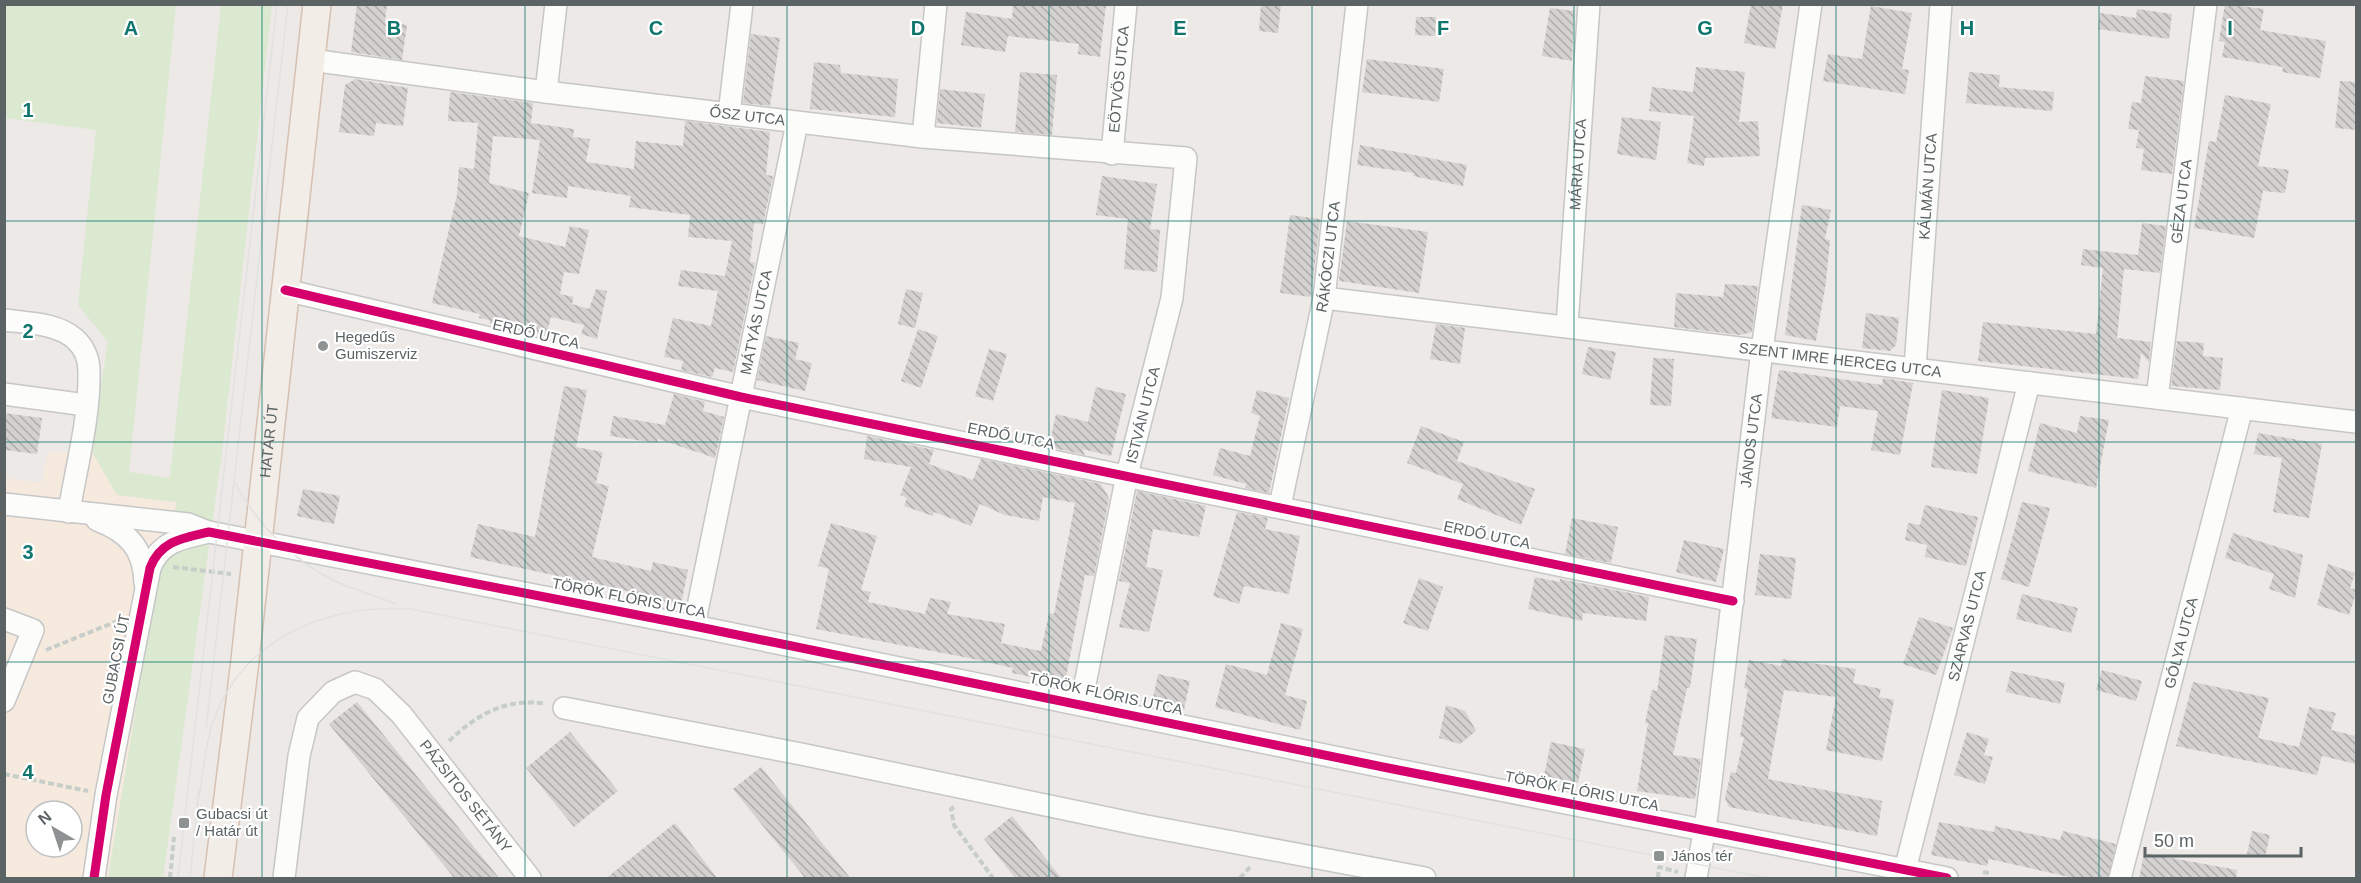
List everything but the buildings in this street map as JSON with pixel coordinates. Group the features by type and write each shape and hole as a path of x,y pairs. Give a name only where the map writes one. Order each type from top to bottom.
{"main road":[{"name":"HATÁR ÚT","path":"218,879 258,543 317,4"}],"street":[{"path":"546,92 556,4"},
{"path":"729,114 742,4"},
{"path":"923,137 936,4"},
{"name":"EÖTVÖS UTCA","path":"1112,154 1126,4"},
{"name":"RÁKÓCZI UTCA","path":"1280,506 1324,298 1357,4"},
{"name":"MÁRIA UTCA","path":"1568,326 1589,4"},
{"name":"JÁNOS UTCA","path":"1696,879 1733,601 1762,350 1811,4"},
{"name":"KÁLMÁN UTCA","path":"1915,368 1941,4"},
{"name":"GÉZA UTCA","path":"2157,398 2206,4"},
{"name":"ŐSZ UTCA","path":"311,60 797,123 923,137 1112,154 1186,158"},
{"name":"MÁTYÁS UTCA","path":"694,626 797,123"},
{"name":"ISTVÁN UTCA","path":"1081,704 1127,475 1172,298 1186,158"},
{"name":"ERDŐ UTCA","path":"285,290 741,396 1733,601"},
{"name":"SZENT IMRE HERCEG UTCA","path":"1324,298 2356,422"},
{"path":"4,320 48,326 75,339 84,351 89,365 75,513"},
{"name":"SZARVAS UTCA","path":"1905,870 2029,382"},
{"path":"4,394 86,405"},
{"name":"GÓLYA UTCA","path":"2120,879 2242,408"},
{"path":"4,504 188,524 208,532 258,543"},
{"path":"75,513 121,530 128,537 140,558 145,590"},
{"path":"151,564 165,545 208,532"},
{"name":"TÖRÖK FLÓRIS UTCA","path":"258,543 694,626 1947,879"},
{"name":"GUBACSI ÚT","path":"94,879 106,795 151,564"},
{"path":"4,619 33,630 4,700"},
{"name":"PÁZSITOS SÉTÁNY","path":"284,879 304,729 313,710 333,692 355,682 375,689 401,714 530,879"},
{"path":"564,708 801,753 1142,825 1425,879"}],"path":[{"path":"151,564 254,577"},
{"path":"21,661 141,612"},
{"path":"433,756 466,725 493,709 527,701 564,708"},
{"path":"4,774 106,795"},
{"path":"957,805 951,809 954,825 993,879"},
{"path":"170,879 174,837"},
{"path":"1658,879 1659,867"},
{"path":"1983,872 1989,873"}],"shaded area":[{"path":"91,450 117,495 177,502 158,574 108,878 5,878 5,478 42,483 48,453"}],"green space":[{"path":"5,5 176,5 129,472 170,478 221,5 272,5 222,452 163,878 108,878 158,574 177,502 117,495 91,450 108,342 78,305 96,130 5,118"}],"tram line":[{"path":"178,878 277,4"},
{"path":"206,729 288,4"},
{"path":"234,481 264,525 304,563 335,581 396,604"},
{"path":"199,797 212,725 225,695 243,669 265,649 290,632 318,621 348,613 379,609 411,609 1767,878"},
{"path":"190,878 199,789"}],"cycle path":[{"path":"285,290 741,397 1733,601"},
{"path":"94,878 106,795 150,568 154,559 166,546 209,532 694,626 1393,769 1947,878"}],"place":[{"name":"Hegedűs Gumiszerviz","path":"323,346"},
{"name":"Gubacsi út / Határ út","path":"184,823"},
{"name":"János tér","path":"1659,856"}]}
